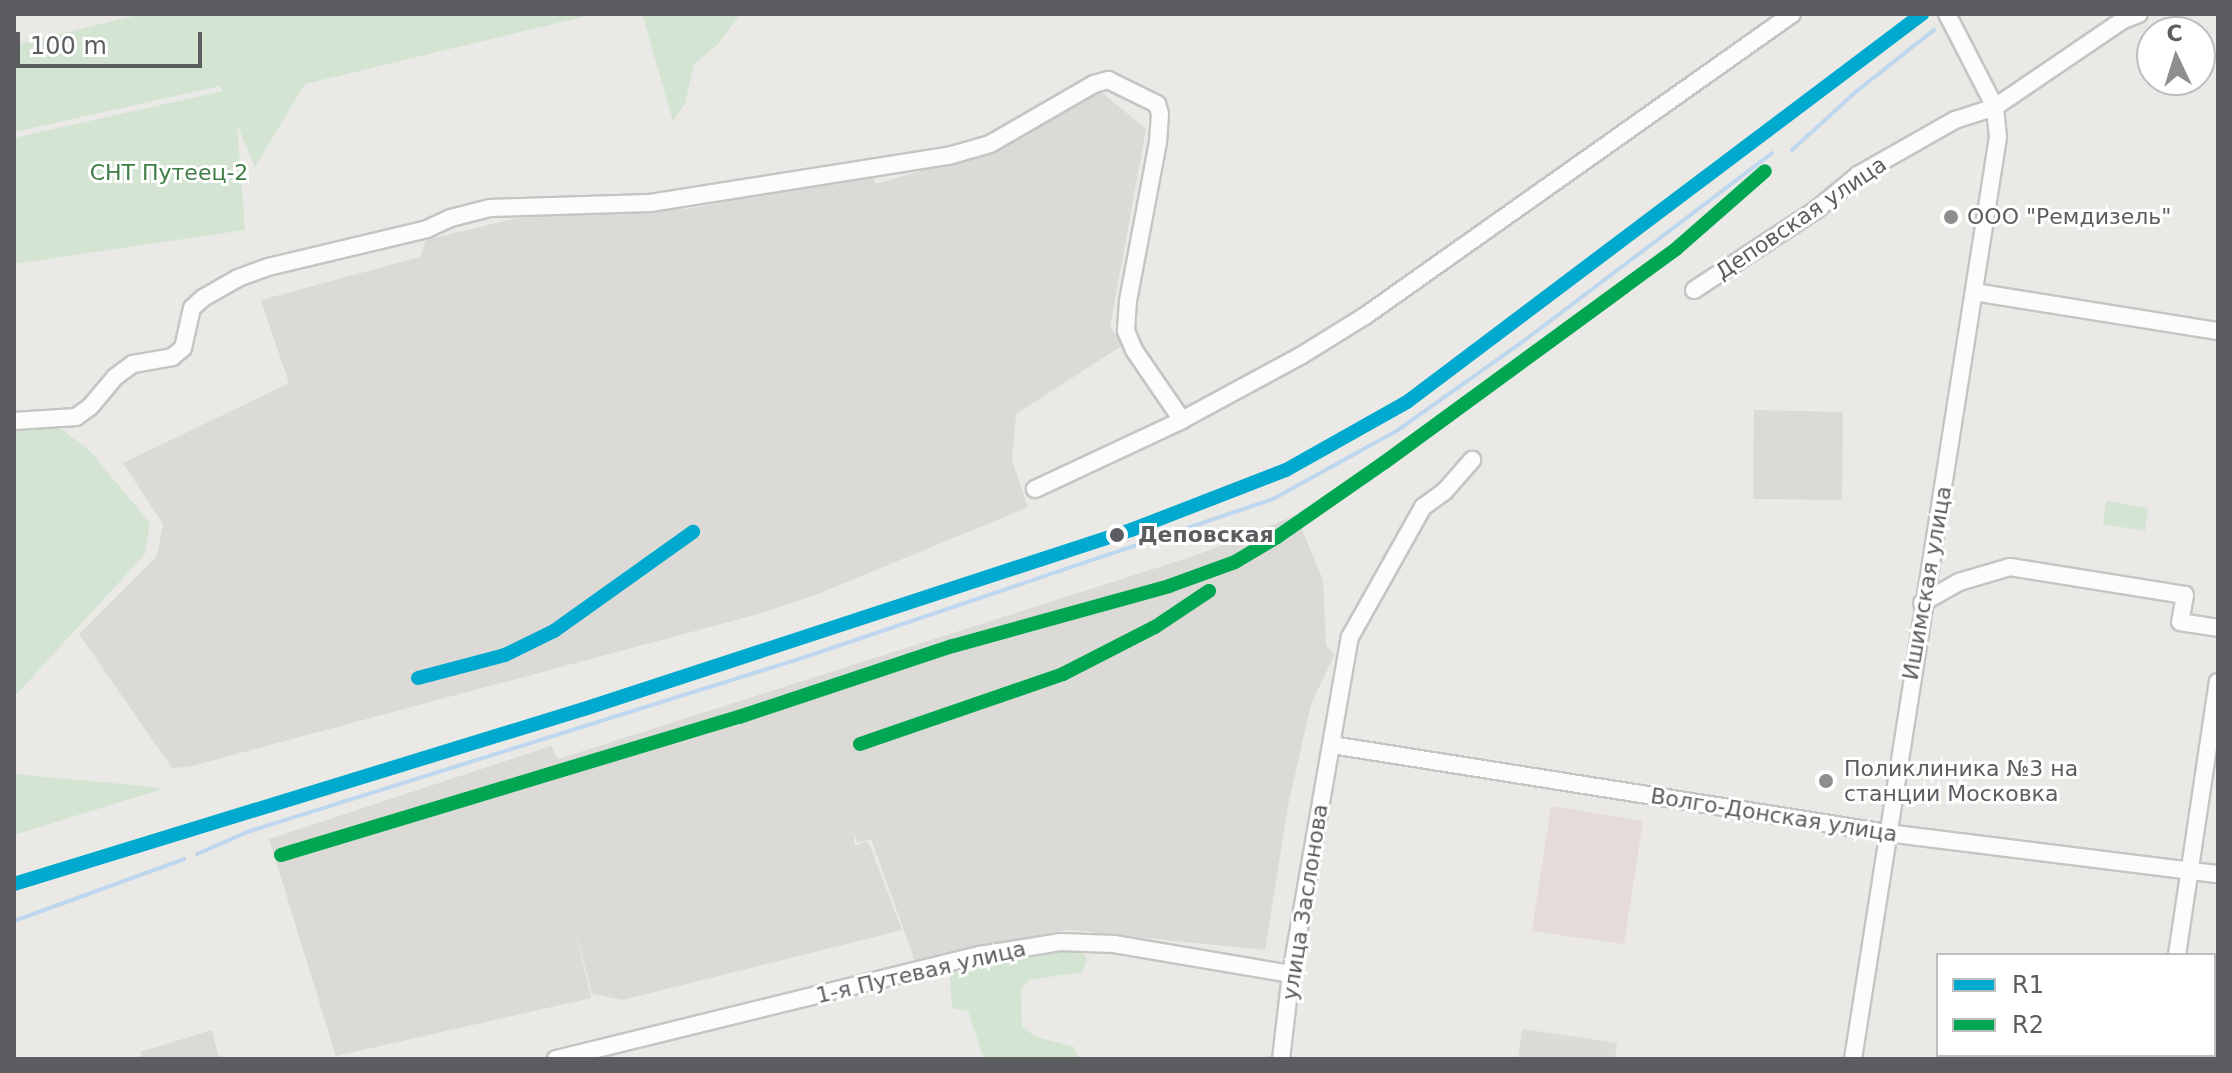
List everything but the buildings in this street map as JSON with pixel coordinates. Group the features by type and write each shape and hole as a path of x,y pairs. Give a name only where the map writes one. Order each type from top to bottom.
{"street":[{"path":"1035,489 1182,420 1302,355 1365,316 1792,14"},
{"path":"1947,14 1995,107"},
{"name":"Деповская улица","path":"1694,290 1816,210 1858,175 1955,120 1995,107 2123,20 2139,14"},
{"path":"14,421 76,417 90,407 115,377 133,364 172,357 183,348 192,308 203,298 238,278 268,267 427,229 451,218 490,208 650,203 948,156 990,144 1094,84 1108,80 1157,104 1160,114 1158,142 1128,301 1126,331 1134,350 1182,420"},
{"name":"Ишимская улица","path":"1853,1059 1922,603 1998,137 1995,107"},
{"path":"1974,292 2218,331"},
{"path":"1332,745 1344,656 1361,613 1423,507 1444,492 1472,460"},
{"path":"1922,603 1959,582 2010,567 2185,595 2180,622 2218,628"},
{"path":"2177,953 2218,682"},
{"name":"Волго-Донская улица","path":"1332,745 1887,833 2218,874"},
{"name":"улица Заслонова","path":"1281,1059 1291,974 1332,745"},
{"name":"1-я Путевая улица","path":"556,1059 965,959 1060,942 1114,944 1291,974"}],"shaded area":[{"path":"1101,92 1146,129 1110,327 1123,345 1016,414 1012,460 1028,507 818,594 762,613 188,767 172,768 79,634 157,556 163,524 123,463 289,383 261,300 420,257 426,240 530,215 687,209 872,175 876,184 1001,147"},
{"path":"1754,410 1843,412 1842,500 1753,499"},
{"path":"1296,515 1323,580 1326,646 1335,654 1311,704 1288,806 1265,950 1068,930 915,961 871,839 857,843 853,830 855,846 868,841 902,930 623,1000 592,994 572,915 591,998 336,1056 269,839 551,746 558,759 1194,556"},
{"path":"1551,806 1643,821 1624,944 1532,931"},
{"path":"1522,1029 1617,1043 1615,1059 1518,1059"},
{"path":"212,1030 219,1059 142,1059 140,1052"}],"green space":[{"name":"СНТ Путеец-2","path":"142,14 595,14 305,84 255,167 237,125 245,230 14,264 14,138 223,91 220,86 14,132 14,45"},
{"path":"642,14 741,14 717,45 694,64 685,104 673,121"},
{"path":"14,429 61,429 89,450 150,523 145,554 14,697"},
{"path":"2106,501 2148,508 2145,531 2103,524"},
{"path":"14,774 144,786 162,789 14,835"},
{"path":"1060,947 1083,951 1087,961 1082,972 1029,980 1021,989 1022,1026 1034,1036 1074,1047 1079,1059 984,1059 968,1011 952,1008 950,977 957,968"}],"waterway":[{"path":"1792,150 1858,90 1934,30"},
{"path":"197,854 250,831 799,659 1273,499 1398,430 1525,340 1772,153"},
{"path":"14,921 184,859"}],"transit line":[{"name":"R1","path":"14,884 584,709 1131,530 1286,470 1407,402 1922,14"},
{"name":"R2","path":"281,855 739,717 953,646 1169,586 1235,562 1277,537 1385,462 1676,249 1765,171"},
{"name":"R1","path":"418,678 505,655 554,631 693,532"},
{"name":"R2","path":"860,744 1063,674 1155,627 1209,591"}],"place":[{"name":"ООО \"Ремдизель\"","path":"1951,217"},
{"name":"Деповская","path":"1117,535"},
{"name":"Поликлиника №3 на станции Московка","path":"1826,781"}]}
